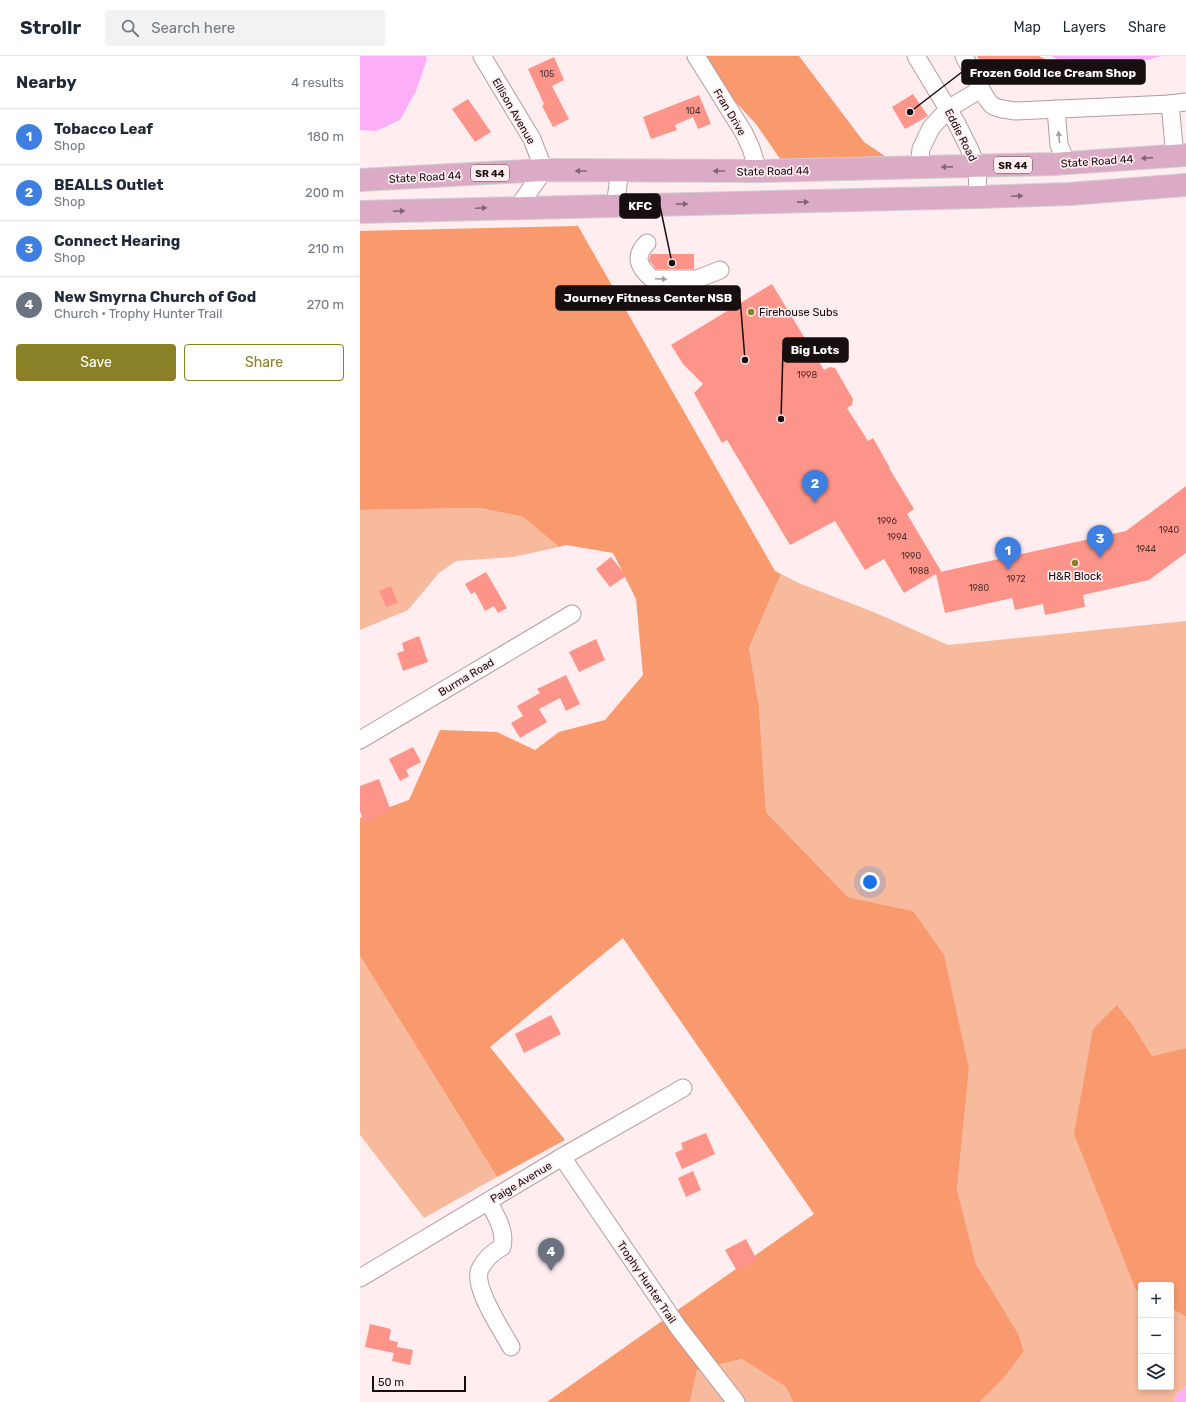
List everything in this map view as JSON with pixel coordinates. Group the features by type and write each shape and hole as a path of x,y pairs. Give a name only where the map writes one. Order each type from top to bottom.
{"main road":[{"name":"State Road 44","path":"360,180 544,170 758,171 977,166 1067,163 1180,155"},
{"path":"360,212 1069,194 1186,184"}],"street":[{"name":"Ellison Avenue","path":"482,56 532,139 544,170"},
{"name":"Fran Drive","path":"696,56 744,133 751,148 758,171"},
{"name":"Eddie Road","path":"917,56 948,109 977,166 978,197"},
{"path":"964,56 989,103 994,108 1014,111 1178,103 1180,155"},
{"path":"919,167 921,149 931,128 948,109 981,89"},
{"path":"1056,109 1060,145 1067,163"},
{"path":"518,207 544,170"},
{"path":"615,206 620,171"},
{"path":"646,243 640,249 639,262 643,271 652,279 697,279 720,270"},
{"name":"Burma Road","path":"360,740 572,614"},
{"name":"Paige Avenue","path":"360,1278 683,1088"},
{"name":"Trophy Hunter Trail","path":"562,1158 678,1327 736,1402"},
{"path":"488,1202 503,1231 503,1241 502,1247 494,1252 485,1261 480,1270 479,1279 482,1293 511,1347"}],"shaded area":[{"path":"360,56 426,56 427,59 416,91 400,120 376,131 360,130"},
{"path":"693,56 799,56 864,142 891,160 783,163 756,124"},
{"path":"1052,56 1161,56 1137,63 1068,66"},
{"path":"578,226 775,571 781,574 749,648 759,707 766,812 848,897 913,911 944,955 969,1069 957,1189 976,1264 1019,1335 1024,1351 1003,1379 980,1402 793,1402 786,1387 742,1359 697,1370 690,1402 547,1402 814,1214 623,938 490,1047 565,1140 497,1177 360,956 360,818 409,800 440,730 497,732 535,750 559,732 605,720 643,675 636,599 613,553 566,545 559,547 523,517 480,508 360,510 360,231"},
{"path":"480,508 523,517 559,547 513,557 456,561 439,573 408,610 360,630 360,510"},
{"path":"781,574 801,584 876,613 948,645 1186,621 1186,1048 1152,1056 1133,1025 1117,1005 1136,1290 1138,1291 1138,1390 1174,1390 1174,1310 1186,1317 1186,1386 1176,1395 1175,1402 980,1402 1003,1379 1024,1350 1019,1335 976,1264 957,1189 969,1069 913,911 848,897 766,812 759,707 749,648"},
{"path":"360,956 497,1177 424,1218 360,1135"},
{"path":"1117,1005 1133,1025 1152,1056 1186,1048 1186,1317 1174,1310 1174,1282 1138,1282 1138,1291 1136,1290 1074,1134 1093,1029"},
{"path":"743,1359 786,1387 793,1402 690,1402 697,1370"},
{"path":"1186,1386 1186,1402 1175,1402 1176,1395"}],"building":[{"path":"977,56 1039,56 1061,67 1062,83 1030,84 1024,77 1000,84 991,80"},
{"path":"554,57 564,80 552,86 569,119 553,127 542,106 544,104 528,69"},
{"path":"913,94 928,116 905,129 892,107"},
{"path":"699,95 711,124 698,129 693,117 675,125 677,130 651,139 643,117"},
{"path":"468,99 491,132 475,142 452,109"},
{"path":"651,254 694,254 694,269 656,269 649,260"},
{"path":"772,284 824,370 830,367 835,368 853,399 852,405 847,408 868,441 873,438 914,509 907,514 941,571 940,572 1126,531 1186,486 1186,553 1149,580 1083,595 1085,607 1045,615 1043,604 1015,610 1012,598 945,613 936,574 904,593 884,559 865,570 835,521 790,545 727,440 722,443 694,393 703,384 683,364 671,345"},
{"path":"611,557 626,576 610,587 596,569"},
{"path":"486,572 507,608 498,613 494,606 485,611 475,592 471,594 465,584"},
{"path":"391,586 398,603 386,607 379,591"},
{"path":"419,636 428,662 403,671 397,653 404,651 402,643"},
{"path":"596,639 605,660 579,672 569,652"},
{"path":"566,675 580,704 566,711 560,698 539,709 547,722 520,738 511,723 523,716 517,706 540,693 537,689"},
{"path":"413,747 421,762 406,770 409,776 400,781 389,759"},
{"path":"379,779 391,811 364,822 360,811 360,786"},
{"path":"551,1015 561,1034 524,1053 515,1034"},
{"path":"706,1133 715,1154 682,1169 675,1153 683,1149 681,1143"},
{"path":"693,1171 701,1190 686,1197 678,1178"},
{"path":"746,1239 757,1260 737,1271 725,1250"},
{"path":"370,1324 391,1329 389,1340 398,1342 397,1347 413,1350 410,1365 392,1361 394,1353 365,1347"}],"place":[{"name":"Frozen Gold Ice Cream Shop","path":"910,112"},
{"name":"KFC","path":"672,263"},
{"name":"Firehouse Subs","path":"751,312"},
{"name":"Journey Fitness Center NSB","path":"745,360"},
{"name":"Big Lots","path":"781,419"},
{"name":"BEALLS Outlet","path":"815,503"},
{"name":"Connect Hearing","path":"1100,558"},
{"name":"H&R Block","path":"1075,563"},
{"name":"Tobacco Leaf","path":"1008,570"},
{"name":"New Smyrna Church of God","path":"551,1271"}]}
